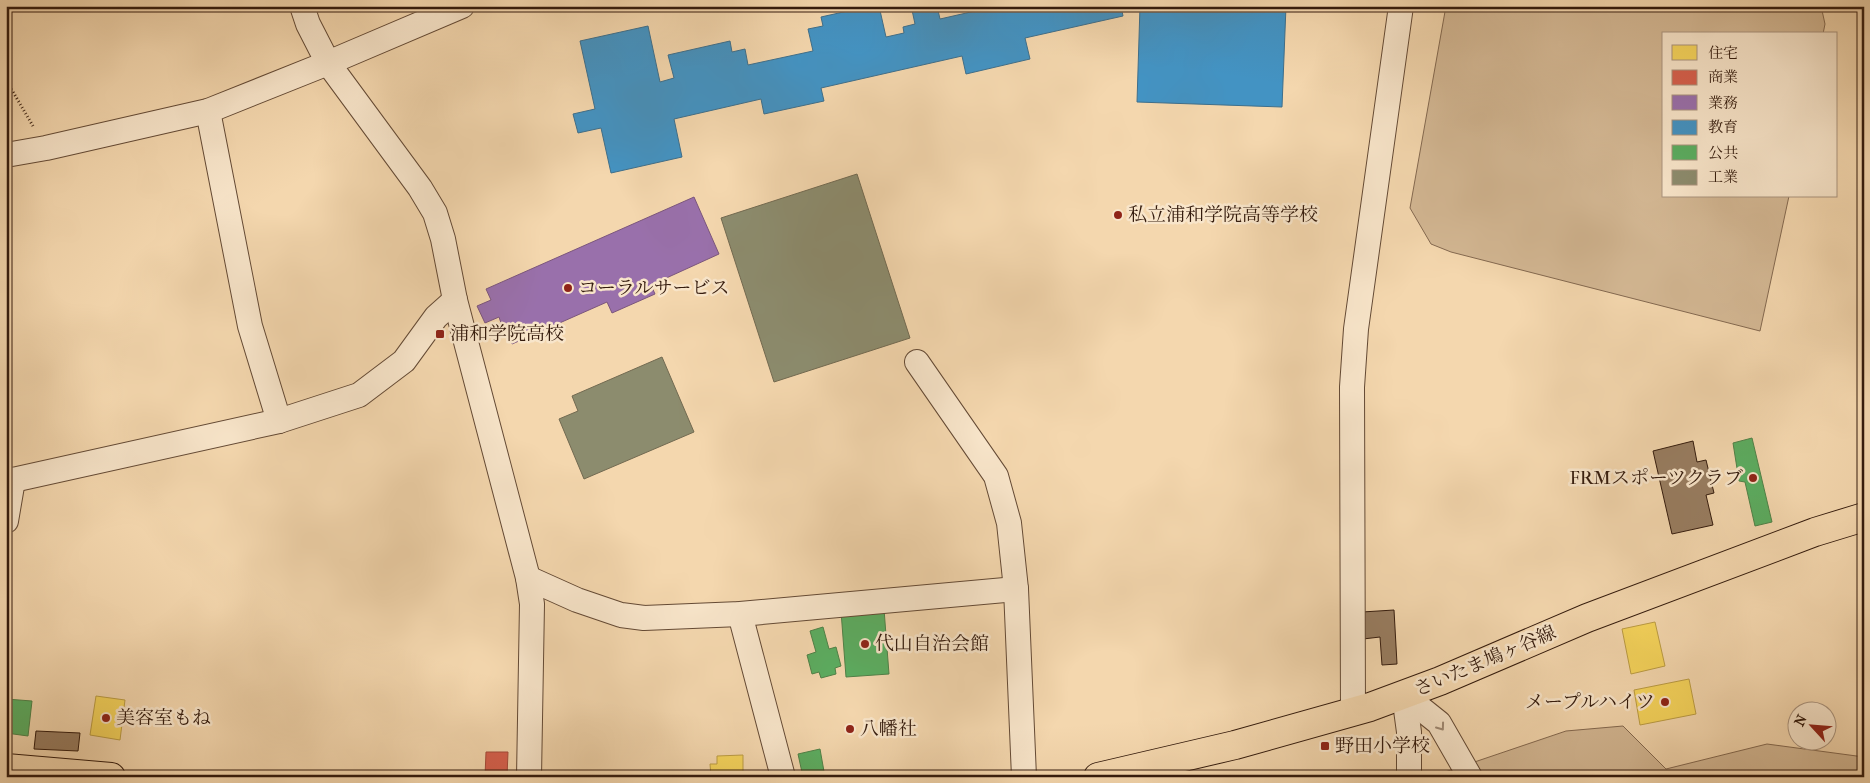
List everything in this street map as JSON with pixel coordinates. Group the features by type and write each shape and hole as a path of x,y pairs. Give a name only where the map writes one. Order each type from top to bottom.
{"main road":[{"name":"さいたま鳩ヶ谷線","path":"1098,777 1235,745 1353,712 1404,695 1587,618 1816,532 1864,516"},
{"path":"6,768 111,777"}],"street":[{"path":"302,6 308,24 328,64 420,188 434,213 443,239 455,300 528,578 532,604 529,777"},
{"path":"6,155 46,148 208,111 328,64 462,6"},
{"path":"1353,712 1352,387 1356,329 1401,6"},
{"path":"208,111 250,326 279,421"},
{"path":"6,521 10,480 279,421 359,395 404,360 436,317 455,300"},
{"path":"917,362 996,476 1008,523 1016,589 1024,777"},
{"path":"528,578 577,600 621,615 644,618 740,614 1016,589"},
{"path":"740,614 783,777"},
{"path":"1404,695 1409,732 1409,777"},
{"path":"1404,695 1439,723 1470,777"}],"path":[{"path":"6,80 46,148"}],"shaded area":[{"path":"1446,6 1821,6 1825,24 1823,32 1662,32 1662,198 1789,198 1760,331 1451,252 1431,244 1410,208"},
{"path":"1623,726 1666,769 1767,744 1788,747 1788,750 1812,750 1864,757 1864,777 1445,777 1445,772 1566,731"}],"building: 住宅":[{"path":"1655,622 1665,666 1631,674 1622,629"},
{"name":"メープルハイツ","path":"1689,679 1696,714 1640,725 1634,690"},
{"path":"96,696 125,700 120,740 90,735"},
{"path":"743,755 743,777 711,777 710,764 717,764 717,756"}],"building: 商業":[{"path":"486,752 508,752 507,777 485,777"}],"building: 業務":[{"path":"694,197 719,254 651,285 655,294 612,313 607,302 512,344 508,333 500,337 495,326 501,323 499,317 485,323 477,306 491,300 486,289"}],"building: 教育":[{"path":"870,6 879,6 886,37 904,33 903,27 915,24 912,10 929,6 937,6 940,19 997,6 1121,6 1123,16 1025,38 1030,59 966,74 962,56 821,88 824,101 764,114 761,99 674,119 682,157 611,173 601,128 578,133 573,114 595,109 580,41 648,26 660,82 674,78 668,55 730,41 732,52 745,49 748,65 813,51 808,29 823,26 821,17"},
{"path":"1140,6 1286,6 1282,107 1137,102"}],"building: 公共":[{"path":"1752,438 1772,522 1755,526 1745,482 1739,481 1733,443"},
{"path":"884,609 889,674 846,677 841,611"},
{"path":"823,627 829,649 836,647 841,666 835,668 836,674 821,678 819,672 812,674 807,655 816,652 810,631"},
{"path":"6,699 32,701 28,736 6,733"},
{"path":"820,749 825,777 803,777 798,754"}],"building: 工業":[{"path":"857,174 910,338 774,382 721,218"},
{"path":"662,357 694,432 584,479 559,419 578,411 572,396"}],"building: その他":[{"path":"1693,441 1697,462 1706,460 1714,493 1706,495 1713,525 1672,534 1653,451"},
{"path":"1394,610 1397,664 1382,665 1380,637 1363,639 1362,612"},
{"path":"36,731 80,733 78,751 34,749"}],"place":[{"name":"私立浦和学院高等学校","path":"1118,215"},
{"name":"コーラルサービス","path":"568,288"},
{"name":"浦和学院高校","path":"440,334"},
{"name":"FRMスポーツクラブ","path":"1753,478"},
{"name":"代山自治会館","path":"865,644"},
{"name":"メープルハイツ","path":"1665,702"},
{"name":"美容室もね","path":"106,718"},
{"name":"八幡社","path":"850,729"},
{"name":"野田小学校","path":"1325,746"}]}
